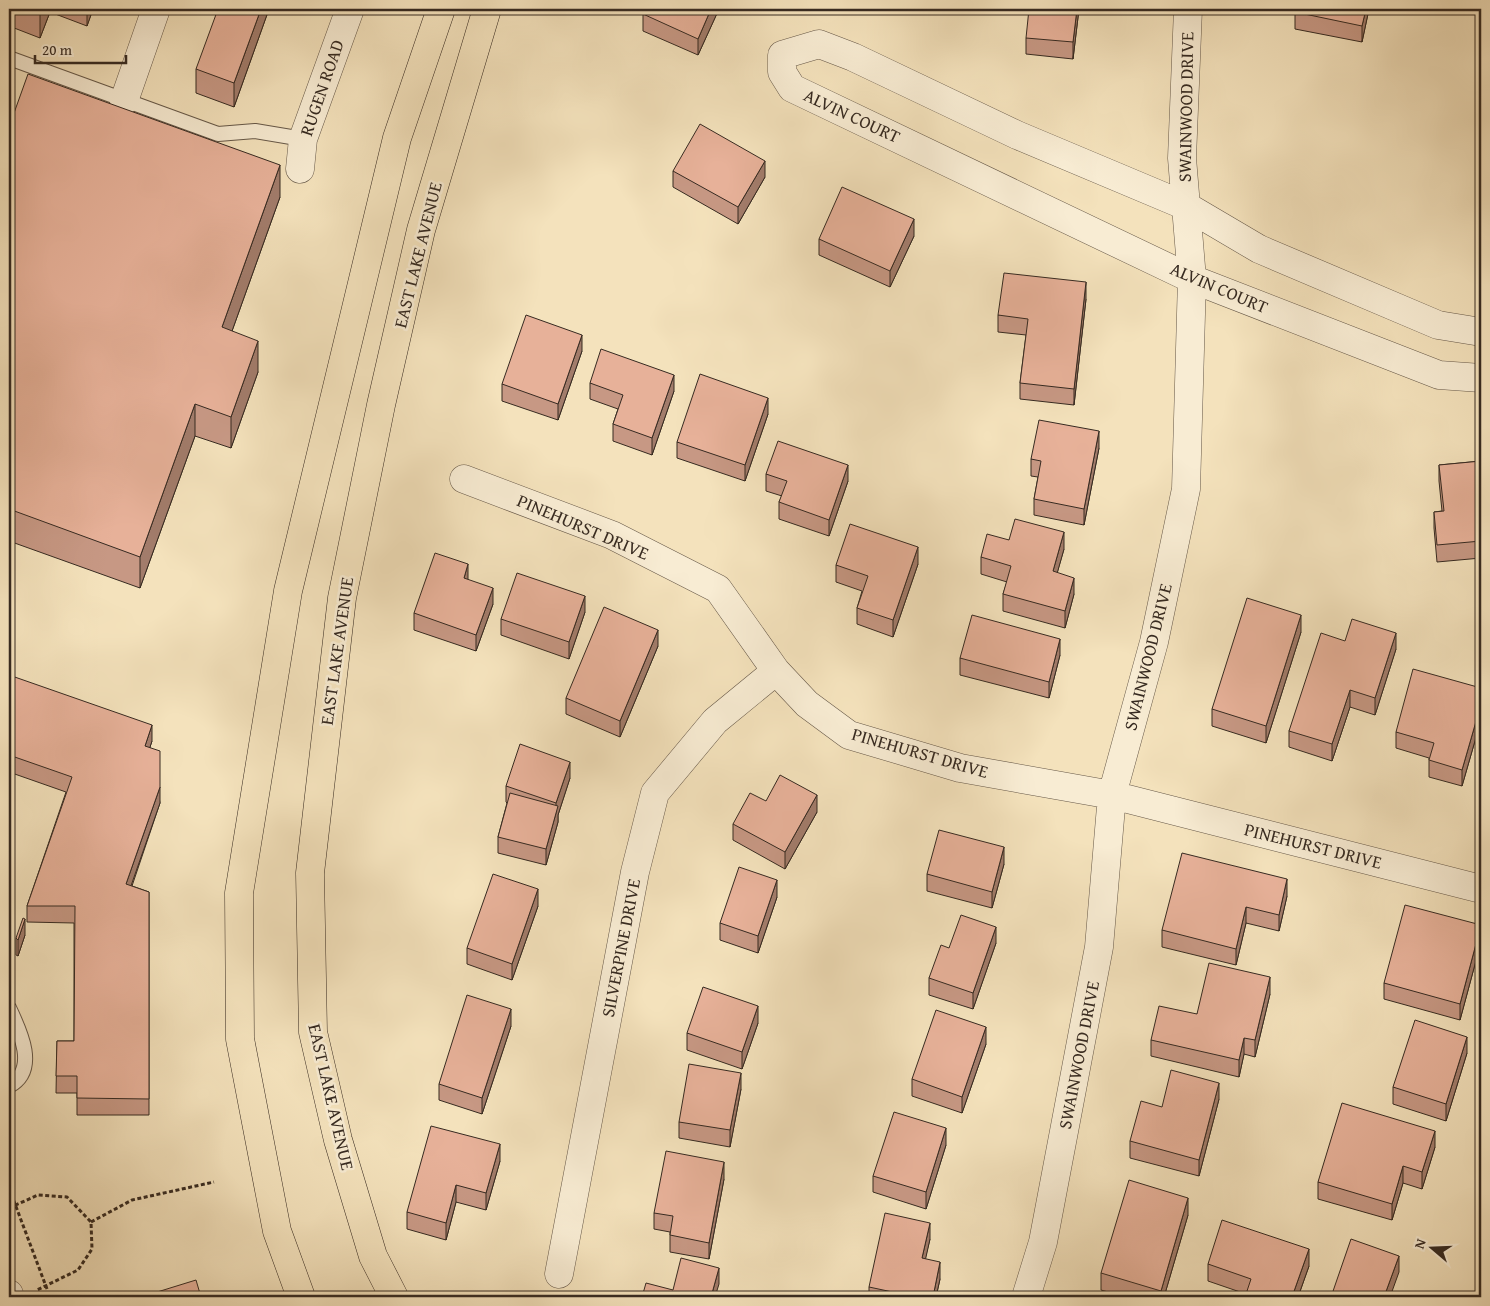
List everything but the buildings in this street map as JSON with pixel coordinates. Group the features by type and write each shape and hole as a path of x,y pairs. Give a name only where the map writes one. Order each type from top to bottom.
{"main road":[{"path":"301,1297 277,1231 240,1039 239,893 288,592 396,138 441,9"},
{"name":"EAST LAKE AVENUE","path":"394,1297 373,1256 338,1140 313,1032 310,873 342,598 381,405 421,230 487,9"}],"street":[{"path":"124,101 156,9"},
{"name":"RUGEN ROAD","path":"300,169 303,139 350,9"},
{"name":"SWAINWOOD DRIVE","path":"1026,1297 1043,1242 1099,947 1112,795 1154,642 1186,489 1192,279 1182,158 1188,9"},
{"name":"ALVIN COURT","path":"1481,332 1438,325 1259,249 1186,206 1017,134 836,50 820,44 782,55 782,72 792,88 1192,279 1439,375 1481,378"},
{"name":"PINEHURST DRIVE","path":"464,478 612,535 718,589 776,671 807,704 849,735 960,768 1112,795 1481,889"},
{"name":"SILVERPINE DRIVE","path":"559,1274 635,872 655,792 715,720 776,671"}],"lane":[{"path":"9,58 218,134 255,131 303,139"},
{"path":"9,1008 25,1048 25,1065 17,1081 9,1086"}],"path":[{"path":"91,1222 132,1200 214,1182"},
{"path":"9,1188 50,1297"},
{"path":"9,1208 38,1195 67,1197 91,1222 92,1250 78,1270 46,1287 17,1294"}]}
